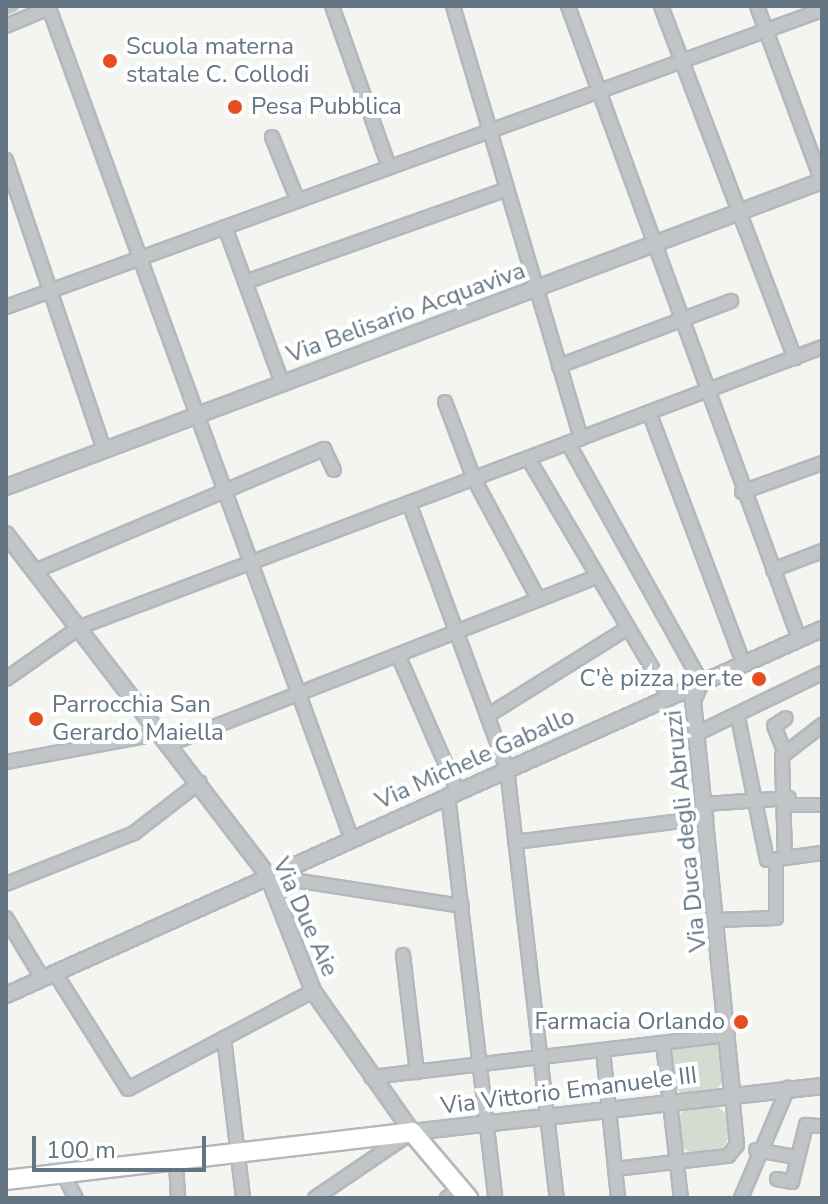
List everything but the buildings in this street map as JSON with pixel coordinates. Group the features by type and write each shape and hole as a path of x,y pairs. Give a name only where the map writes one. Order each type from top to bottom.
{"main road":[{"path":"6,1180 412,1132 459,1195"}],"street":[{"path":"332,6 389,167"},
{"path":"453,6 581,438"},
{"path":"568,6 655,245 704,392 798,636"},
{"path":"661,6 742,211 795,358"},
{"path":"757,6 822,181"},
{"path":"6,26 49,8 200,414 250,563 352,840"},
{"path":"6,307 822,10"},
{"path":"272,137 297,199"},
{"path":"6,160 104,450"},
{"name":"Via Belisario Acquaviva","path":"6,487 822,181"},
{"path":"245,282 507,189"},
{"path":"225,227 282,383"},
{"path":"559,366 731,301"},
{"path":"6,679 80,627 822,347"},
{"path":"445,402 474,479 539,600"},
{"path":"649,412 742,660"},
{"path":"568,443 701,682"},
{"path":"35,571 225,488 324,449 334,470"},
{"path":"528,458 668,695"},
{"path":"742,492 822,463"},
{"path":"409,503 507,769 557,1198"},
{"name":"Via Due Aie","path":"6,534 200,782 268,876 313,991 412,1132"},
{"path":"773,570 822,551"},
{"path":"6,762 166,738 298,694 597,577"},
{"path":"487,716 628,628"},
{"name":"Via Duca degli Abruzzi","path":"732,1094 693,701 701,682 742,660 822,629"},
{"path":"398,655 452,792 495,1198"},
{"path":"698,733 738,717 822,673"},
{"name":"Via Michele Gaballo","path":"6,995 701,682"},
{"path":"738,717 767,860 822,853"},
{"path":"716,920 776,918 789,801 785,753 774,726 786,718"},
{"path":"785,753 822,725"},
{"path":"6,884 134,833 200,782"},
{"path":"515,842 755,800 822,805"},
{"path":"268,876 462,906"},
{"path":"6,918 128,1089 313,991"},
{"path":"403,955 417,1072"},
{"path":"371,1077 728,1035"},
{"path":"224,1038 243,1198"},
{"path":"663,1043 681,1198"},
{"path":"603,1050 618,1198"},
{"name":"Via Vittorio Emanuele III","path":"412,1132 822,1086"},
{"path":"741,1198 756,1150 788,1088"},
{"path":"615,1169 728,1156 737,1145 732,1094"},
{"path":"777,1179 792,1182 806,1125 822,1126"},
{"path":"315,1198 412,1132"},
{"path":"756,1150 796,1157"},
{"path":"176,1160 176,1197"},
{"path":"63,1173 76,1198"}],"shaded area":[{"path":"719,1044 723,1082 716,1090 685,1095 675,1089 670,1048"},
{"path":"703,1102 722,1110 730,1129 722,1148 703,1156 684,1148 676,1129 684,1110"}],"waterway":[{"path":"6,9 13,6"}],"place":[{"name":"Scuola materna statale C. Collodi","path":"110,61"},
{"name":"Pesa Pubblica","path":"235,107"},
{"name":"C'è pizza per te","path":"759,679"},
{"name":"Parrocchia San Gerardo Maiella","path":"36,719"},
{"name":"Farmacia Orlando","path":"741,1022"}]}
